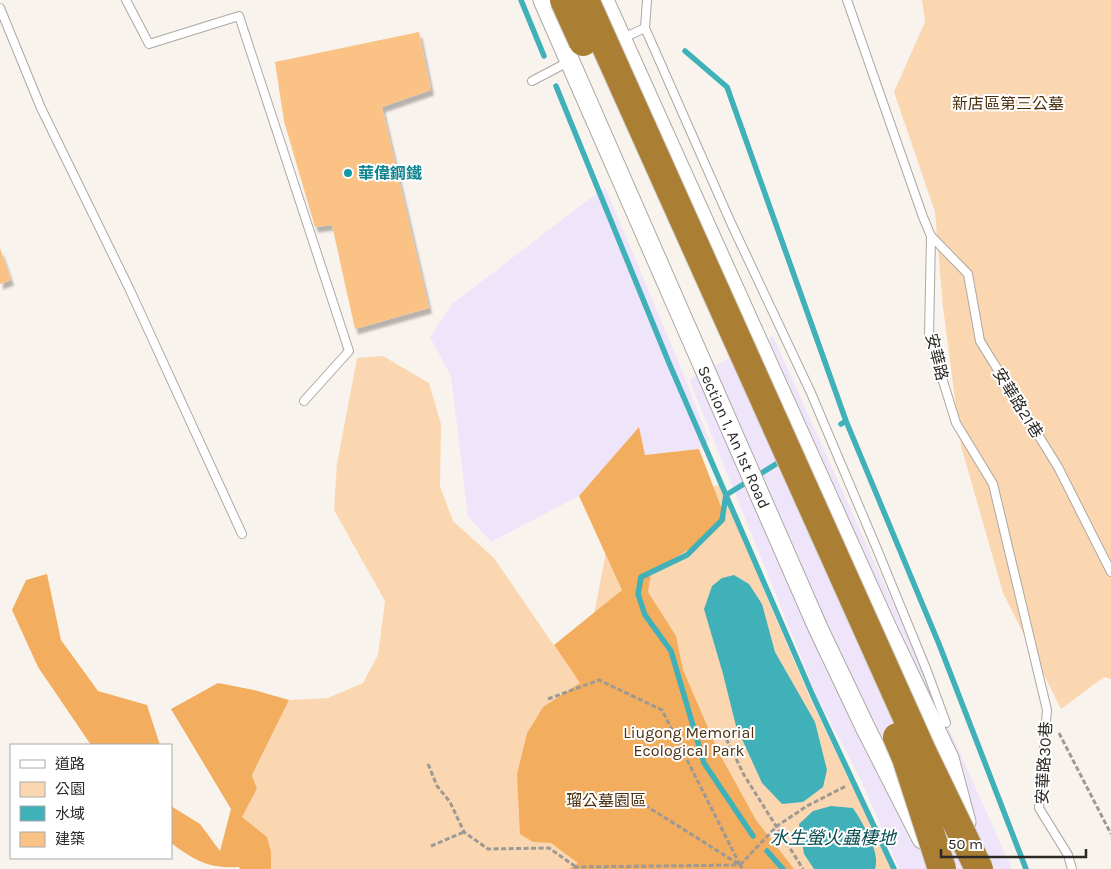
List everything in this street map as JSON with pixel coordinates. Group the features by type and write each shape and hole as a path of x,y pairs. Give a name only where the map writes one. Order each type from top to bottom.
{"highway":[{"path":"564,0 906,758 942,869"},
{"path":"585,0 922,751 979,869"}],"street":[{"name":"Section 1, An 1st Road","path":"543,0 818,628 866,729 938,869"},
{"path":"604,0 886,626 949,758 979,869"},
{"path":"570,61 621,39"}],"lane":[{"path":"126,0 149,44 238,16 349,351 304,401"},
{"path":"647,0 645,28 731,223 815,403 927,671 946,723"},
{"name":"安華路","path":"847,0 931,236 929,336 956,423 993,484 1047,710"},
{"path":"0,8 41,108 129,288 242,534"},
{"path":"621,39 645,28"},
{"path":"532,81 570,61"},
{"name":"安華路21巷","path":"931,236 968,274 980,341 1058,467 1111,572"},
{"name":"安華路30巷","path":"1047,710 1039,808 1068,856 1072,869"}],"path":[{"path":"548,699 599,680 662,710 743,869"},
{"path":"1047,710 1111,834"},
{"path":"723,732 744,775 803,869"},
{"path":"428,764 437,786 450,802 464,832 488,849 549,848 576,868 740,864 777,826 807,806 846,786"},
{"path":"640,802 740,864"},
{"path":"431,846 464,832"}],"shaded area":[{"path":"605,187 682,370 709,440 699,449 645,455 639,428 579,496 491,542 468,516 451,376 430,337 452,304"},
{"path":"773,336 1012,869 899,869 861,780 817,697 689,379"}],"green space":[{"name":"新店區第三公墓","path":"922,0 1111,0 1111,679 1104,677 1061,709 1003,593 961,446 943,307 935,212 894,92 925,22"},
{"path":"383,356 429,383 441,424 440,486 453,521 494,558 575,676 594,615 606,552 635,514 719,485 810,698 892,869 271,869 271,852 242,817 257,789 252,775 289,700 328,698 363,683 378,655 385,601 334,510 337,464 357,358","holes":["543,707 539,842 533,842 517,774 527,733"]},
{"path":"639,427 645,455 699,449 726,520 710,536 651,573 648,592 676,636 683,670 719,753 756,820 794,869 569,869 578,863 551,843 533,842 520,834 517,774 527,733 543,707 580,683 554,645 622,590 579,496"},
{"path":"47,574 61,640 98,691 147,705 160,744 90,744 38,667 12,610 26,580"},
{"path":"218,683 254,690 289,700 252,775 257,789 242,817 267,837 271,852 271,869 240,869 239,867 210,865 195,859 172,844 172,807 200,824 220,851 231,809 171,709"}],"water":[{"name":"水生螢火蟲棲地","path":"734,575 749,584 762,604 775,652 815,722 827,770 823,787 803,802 782,804 762,783 736,726 704,609 712,586 722,578"},
{"name":"水生螢火蟲棲地","path":"831,806 853,808 873,846 876,862 875,869 814,869 804,854 799,824 813,811"}],"building":[{"name":"華偉鋼鐵","path":"419,32 431,90 382,107 429,308 355,329 332,225 315,227 284,121 275,62"},
{"path":"0,248 11,280 0,284"}],"waterway":[{"path":"521,0 544,56"},
{"path":"685,51 727,87 846,421 841,424"},
{"path":"556,86 669,363 726,495 722,520 687,555 641,577 638,594 645,615 671,651 704,763 753,836"},
{"path":"846,421 939,644 1026,869"},
{"path":"784,459 726,495 813,696 894,869"},
{"path":"767,851 783,869"}],"place":[{"name":"華偉鋼鐵","path":"348,173"}],"park label":[{"name":"Liugong Memorial Ecological Park","path":"689,741"},
{"name":"瑠公墓園區","path":"606,800"}]}
